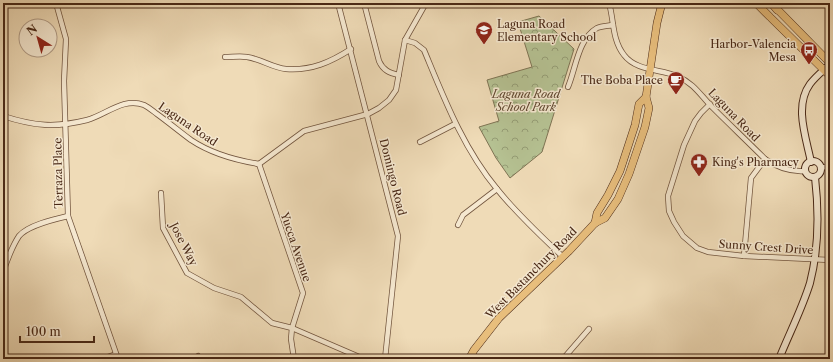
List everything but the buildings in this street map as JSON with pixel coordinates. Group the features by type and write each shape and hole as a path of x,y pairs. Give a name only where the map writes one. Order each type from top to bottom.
{"main road":[{"name":"West Bastanchury Road","path":"469,359 474,350 499,318 563,257 595,223 605,218 618,199 630,174 645,127 649,108 646,97 657,23 662,3"},
{"path":"756,3 830,76"},
{"path":"771,3 830,63"},
{"name":"West Bastanchury Road","path":"595,223 597,213 608,196 620,171 635,125 639,104 646,97"}],"street":[{"name":"Terraza Place","path":"56,3 66,39 64,81 68,216 118,359"},
{"name":"Domingo Road","path":"338,3 368,114 398,236 385,359"},
{"path":"364,3 379,60 386,70 399,75"},
{"path":"259,164 304,132 368,114 389,100 396,90 405,40 426,3"},
{"name":"Laguna Road","path":"609,3 616,40 625,57 632,63 678,77 695,87 765,159 775,166 788,170 805,171"},
{"path":"568,87 581,47 587,37 598,27 613,25"},
{"path":"405,40 415,43 424,50 455,124 475,158 497,189 524,219 563,257"},
{"path":"226,57 247,57 285,69 304,69 322,65 337,58 350,48"},
{"path":"811,162 802,122 803,96 810,84 830,63"},
{"name":"Laguna Road","path":"3,116 22,122 47,126 66,124 98,116 115,106 132,103 144,106 191,140 215,154 240,161 259,164"},
{"name":"Sunny Crest Drive","path":"710,104 695,121 684,145 668,196 669,211 683,236 697,248 708,252 744,256 830,260"},
{"path":"420,142 455,124"},
{"path":"744,256 751,178 765,159"},
{"path":"811,162 816,162 820,168 819,174 815,177 808,175 805,171 806,166 811,162"},
{"name":"Yucca Avenue","path":"259,164 303,293 292,328 291,339 294,359"},
{"path":"820,168 830,166"},
{"path":"779,359 803,303 810,283 815,259 818,216 815,177"},
{"path":"458,225 463,215 497,189"},
{"name":"Jose Way","path":"161,193 163,228 187,273 214,288 241,297 272,324 292,328 364,359"},
{"path":"3,273 5,264 20,235 40,223 68,216"},
{"path":"564,359 589,328"},
{"path":"102,359 116,354"}],"green space":[{"name":"Laguna Road School Park","path":"539,16 574,49 542,152 510,178 496,158 479,127 499,121 487,80 532,67 518,22"}],"place":[{"name":"Laguna Road Elementary School","path":"484,45"},
{"name":"Harbor-Valencia Mesa","path":"809,65"},
{"name":"The Boba Place","path":"676,95"},
{"name":"King's Pharmacy","path":"699,177"}]}
